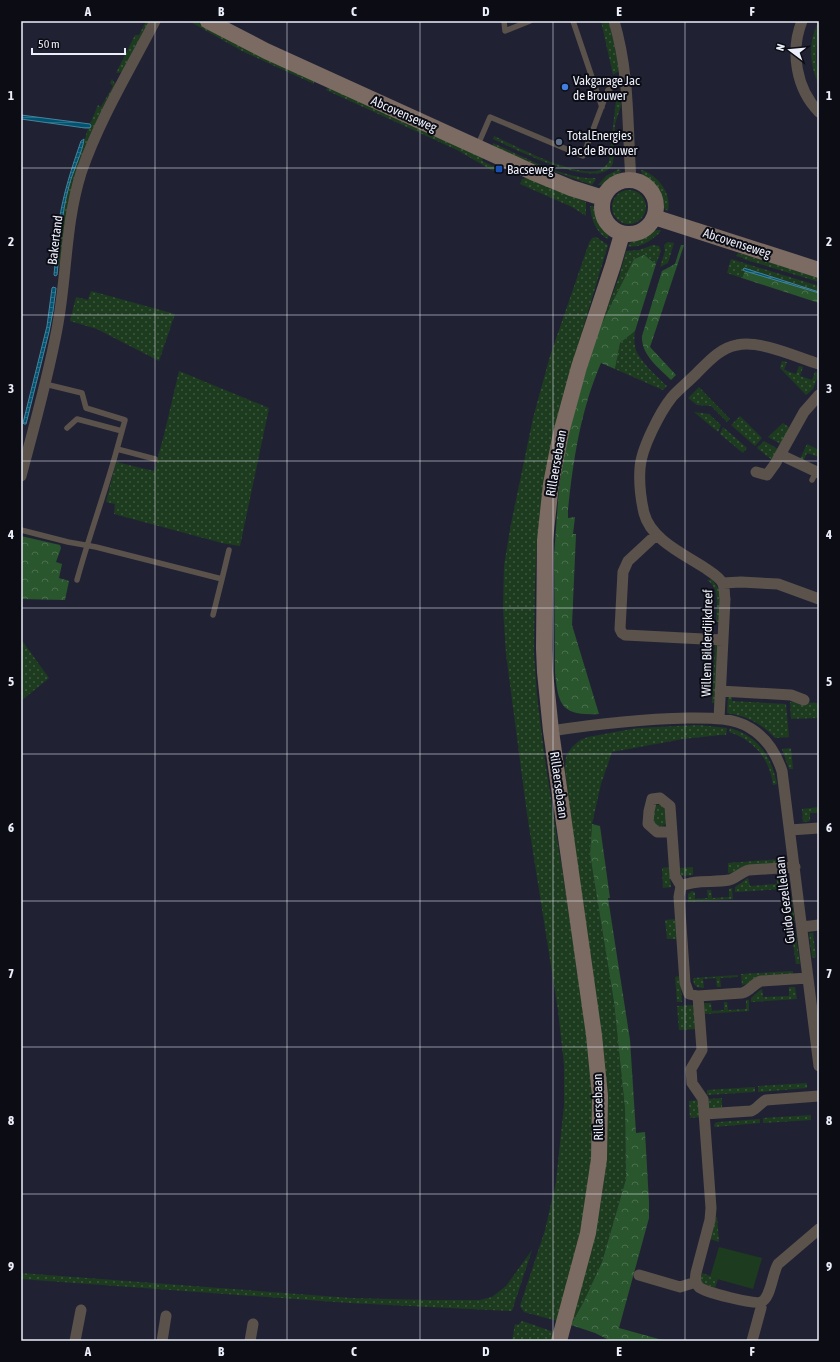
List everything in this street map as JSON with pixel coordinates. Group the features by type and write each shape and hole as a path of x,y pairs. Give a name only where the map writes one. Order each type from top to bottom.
{"street":[{"name":"Bakertand","path":"21,476 57,329 73,206 81,175 91,145 155,21"},
{"name":"Abcovenseweg","path":"208,21 266,51 555,182 604,198"},
{"path":"614,21 626,79 631,180"},
{"path":"802,21 795,53 797,70 801,83 810,100 819,112"},
{"path":"631,180 641,183 649,189 654,197 656,207 654,217 649,226 641,232 622,234 610,227 603,216 602,207 608,190 614,184 631,180"},
{"name":"Abcovenseweg","path":"654,217 819,270"},
{"name":"Rillaersebaan","path":"559,1341 576,1281 589,1226 599,1158 600,1096 594,1035 551,731 545,672 545,540 552,484 568,404 622,234"},
{"name":"Willem Bilderdijkdreef","path":"719,719 725,599 723,583 712,573 666,543 650,528 644,512 640,467 646,447 659,419 674,396 713,357 730,347 739,344 761,345 819,364"},
{"path":"756,472 767,474 776,464 800,418 819,395"},
{"path":"780,455 816,475"},
{"path":"656,535 628,561 625,566 623,572 620,629 622,633 625,635 723,640"},
{"path":"723,583 741,582 778,584 819,599"},
{"path":"720,691 791,695 804,700"},
{"name":"Guido Gezellelaan","path":"551,731 603,723 663,718 719,719 736,722 749,727 762,736 770,745 778,758 782,771 819,1066"},
{"path":"790,830 819,828"},
{"path":"672,832 675,876 681,886 679,897 686,989 689,994 698,996 742,993 748,991 756,983 761,981 808,978"},
{"path":"681,886 692,883 728,880 735,878 743,871 795,866"},
{"path":"802,927 819,925"},
{"path":"698,996 702,1050 691,1068 692,1083 703,1099 711,1208 710,1220 696,1273 695,1280 698,1286 706,1291 752,1303 756,1304 762,1302 766,1298 774,1271 778,1264 819,1229"},
{"path":"704,1114 751,1111 766,1100 819,1096"},
{"path":"639,1275 680,1287 696,1282"},
{"path":"752,1341 762,1302"},
{"path":"75,1341 81,1310"},
{"path":"162,1341 166,1316"},
{"path":"250,1341 253,1324"}],"lane":[{"path":"504,21 505,31 530,21"},
{"path":"573,21 602,107"},
{"path":"477,147 490,117 583,156 608,90 626,79"},
{"path":"44,384 82,393 86,408 125,420 77,580"},
{"path":"67,428 77,419 122,431"},
{"path":"117,449 155,459"},
{"path":"21,530 222,578"},
{"path":"213,616 229,550"}],"green space":[{"path":"146,21 151,21 124,72 116,73 135,35 139,35"},
{"path":"189,21 196,21 219,34 314,79 314,84 242,51"},
{"path":"601,21 608,21 613,36 619,71 613,75"},
{"path":"819,21 816,56 819,85 813,69 811,53 815,28"},
{"path":"112,79 117,87 100,118 62,266 58,265 60,235 71,178 88,128 91,126 90,124 98,105 101,107 113,86 110,83"},
{"path":"329,86 483,157 482,161 497,168 495,172 457,150 326,90"},
{"path":"616,100 621,103 621,106 615,124 613,163 605,171 592,174 556,166 493,139 494,136 531,154 562,166 576,170 600,170 609,162"},
{"path":"493,143 557,171 583,178 596,179 592,185 539,166 493,147"},
{"path":"619,169 621,171 612,182 598,185 606,176"},
{"path":"642,170 653,176 666,192 669,204 668,211 661,203 657,192 644,177 641,171"},
{"path":"527,178 586,202 586,216 572,207 520,184 522,179"},
{"path":"629,190 641,195 646,207 641,219 629,224 617,219 612,207 617,195"},
{"path":"590,206 593,206 604,222 608,239 597,229"},
{"path":"657,230 661,231 646,243 632,247 628,246 641,235"},
{"path":"596,237 608,245 568,379 537,540 535,583 534,652 537,695 545,760 581,991 593,1092 593,1153 580,1234 557,1321 524,1312 520,1306 545,1230 556,1182 564,1105 564,1065 558,1010 527,814 506,654 503,609 504,566 510,529 533,418 550,356 589,243 592,238"},
{"path":"668,242 674,243 668,263 660,267 665,251 664,245"},
{"path":"653,245 659,246 661,251 656,264 646,257 634,259 599,329 619,277 626,251 639,250"},
{"path":"681,245 684,245 650,347 676,375 671,380 656,366 644,349 642,336 662,271 675,264"},
{"path":"738,253 819,277 819,282 743,259 736,256"},
{"path":"644,255 656,264 635,331 620,343 615,369 601,363 588,398 572,472 568,518 575,517 573,534 576,534 572,625 599,714 577,713 570,711 560,701 555,672 554,556 559,487 575,405 599,329 634,259"},
{"path":"731,259 819,286 819,292 744,268 743,269 745,271 742,278 727,273"},
{"path":"745,271 819,293 819,303 742,278"},
{"path":"91,291 175,314 159,361 97,329 70,321 76,297 88,300"},
{"path":"635,331 634,341 636,350 645,364 667,386 663,390 615,369 620,343"},
{"path":"782,361 787,362 784,370 796,374 799,366 803,367 800,376 812,380 815,372 819,373 813,389 806,395 780,368"},
{"path":"179,371 269,408 240,546 222,543 114,514 115,504 106,502 116,462 154,471"},
{"path":"699,387 730,419 727,422 711,406 697,405 688,398"},
{"path":"694,412 709,414 721,425 718,432"},
{"path":"740,416 762,438 755,446 731,425"},
{"path":"783,423 790,428 781,444 768,437"},
{"path":"723,427 747,448 743,453 720,434"},
{"path":"764,441 778,449 772,460 757,448"},
{"path":"807,444 819,450 819,457 807,453 803,462 799,461"},
{"path":"21,536 60,545 61,548 56,562 62,564 59,578 69,581 65,600 21,599"},
{"path":"712,579 720,591 719,622 716,622 716,593 714,588 707,580"},
{"path":"21,639 49,678 21,701"},
{"path":"715,645 718,645 715,703 712,703"},
{"path":"728,697 732,697 732,701 786,704 789,737 775,738 754,721 727,713"},
{"path":"790,702 819,703 819,718 791,719"},
{"path":"699,725 727,728 726,735 683,739 612,752 601,784 592,824 590,853 614,1002 625,1109 626,1179 602,1262 571,1325 593,1242 601,1200 606,1157 607,1127 604,1066 598,1006 576,861 565,769 566,756 572,747 580,740 588,737 637,728"},
{"path":"730,728 749,737 762,749 771,765 777,784 773,785 768,767 759,752 746,740 729,732"},
{"path":"791,748 793,769 789,769 782,749"},
{"path":"661,805 666,811 666,824 661,827 653,823 652,816 655,806"},
{"path":"819,807 819,813 810,813 810,821 803,822 802,809"},
{"path":"592,824 600,826 610,898 608,898 630,1040 636,1133 645,1132 649,1202 649,1218 619,1328 666,1341 611,1341 595,1333 571,1325 602,1262 626,1179 625,1109 614,1002 590,854"},
{"path":"780,859 780,863 744,866 735,872 728,873 728,863"},
{"path":"669,867 671,887 663,888 662,868"},
{"path":"693,867 693,875 681,876 680,868"},
{"path":"776,876 782,876 783,889 735,892 735,887 748,878 750,886 777,884"},
{"path":"732,888 733,899 688,902 688,894 692,891 695,892 695,899 708,898 707,890 711,890 712,898 729,897 729,889"},
{"path":"787,895 791,895 795,921 791,922"},
{"path":"676,919 678,939 667,939 665,920"},
{"path":"809,933 813,933 816,957 812,958"},
{"path":"796,935 800,964 796,964 792,936"},
{"path":"793,971 793,974 759,977 753,979 748,984 742,985 741,974"},
{"path":"738,975 738,977 720,978 721,987 717,987 716,978 703,979 704,988 697,987 694,984 693,978"},
{"path":"680,976 682,1002 677,1002 675,977"},
{"path":"789,987 795,987 797,999 751,1002 751,998 762,989 763,997 789,996"},
{"path":"746,1000 749,1000 749,1011 704,1014 703,1003 711,1003 712,1011 724,1010 724,1002 727,1002 728,1010 746,1009"},
{"path":"694,1005 696,1029 679,1030 677,1006"},
{"path":"807,1083 807,1088 758,1092 758,1086"},
{"path":"755,1087 755,1092 707,1095 707,1090"},
{"path":"722,1098 722,1108 709,1109 708,1099"},
{"path":"699,1100 700,1117 690,1118 689,1101"},
{"path":"811,1115 811,1120 763,1123 763,1118"},
{"path":"760,1119 760,1123 714,1127 715,1123 718,1122"},
{"path":"717,1217 719,1242 710,1239"},
{"path":"719,1247 762,1258 753,1289 710,1277"},
{"path":"532,1250 512,1311 350,1303 21,1279 21,1273 351,1298 480,1300 492,1297 506,1286"},
{"path":"702,1273 718,1279 715,1288 706,1285 701,1281 700,1279"},
{"path":"522,1321 554,1332 551,1341 512,1341 515,1324 518,1325"}],"water":[{"path":"21,115 90,124 91,126 90,128 85,128 21,119"},
{"path":"84,139 82,150 70,181 66,197 57,275 55,276 57,235 63,201 81,141"},
{"path":"744,268 819,293 745,271 743,270"},
{"path":"53,287 56,288 49,332 26,424 24,424 23,423 47,326"}],"place":[{"name":"Vakgarage Jac de Brouwer","path":"565,87"},
{"name":"TotalEnergies Jac de Brouwer","path":"559,142"},
{"name":"Bacseweg","path":"499,169"}]}
